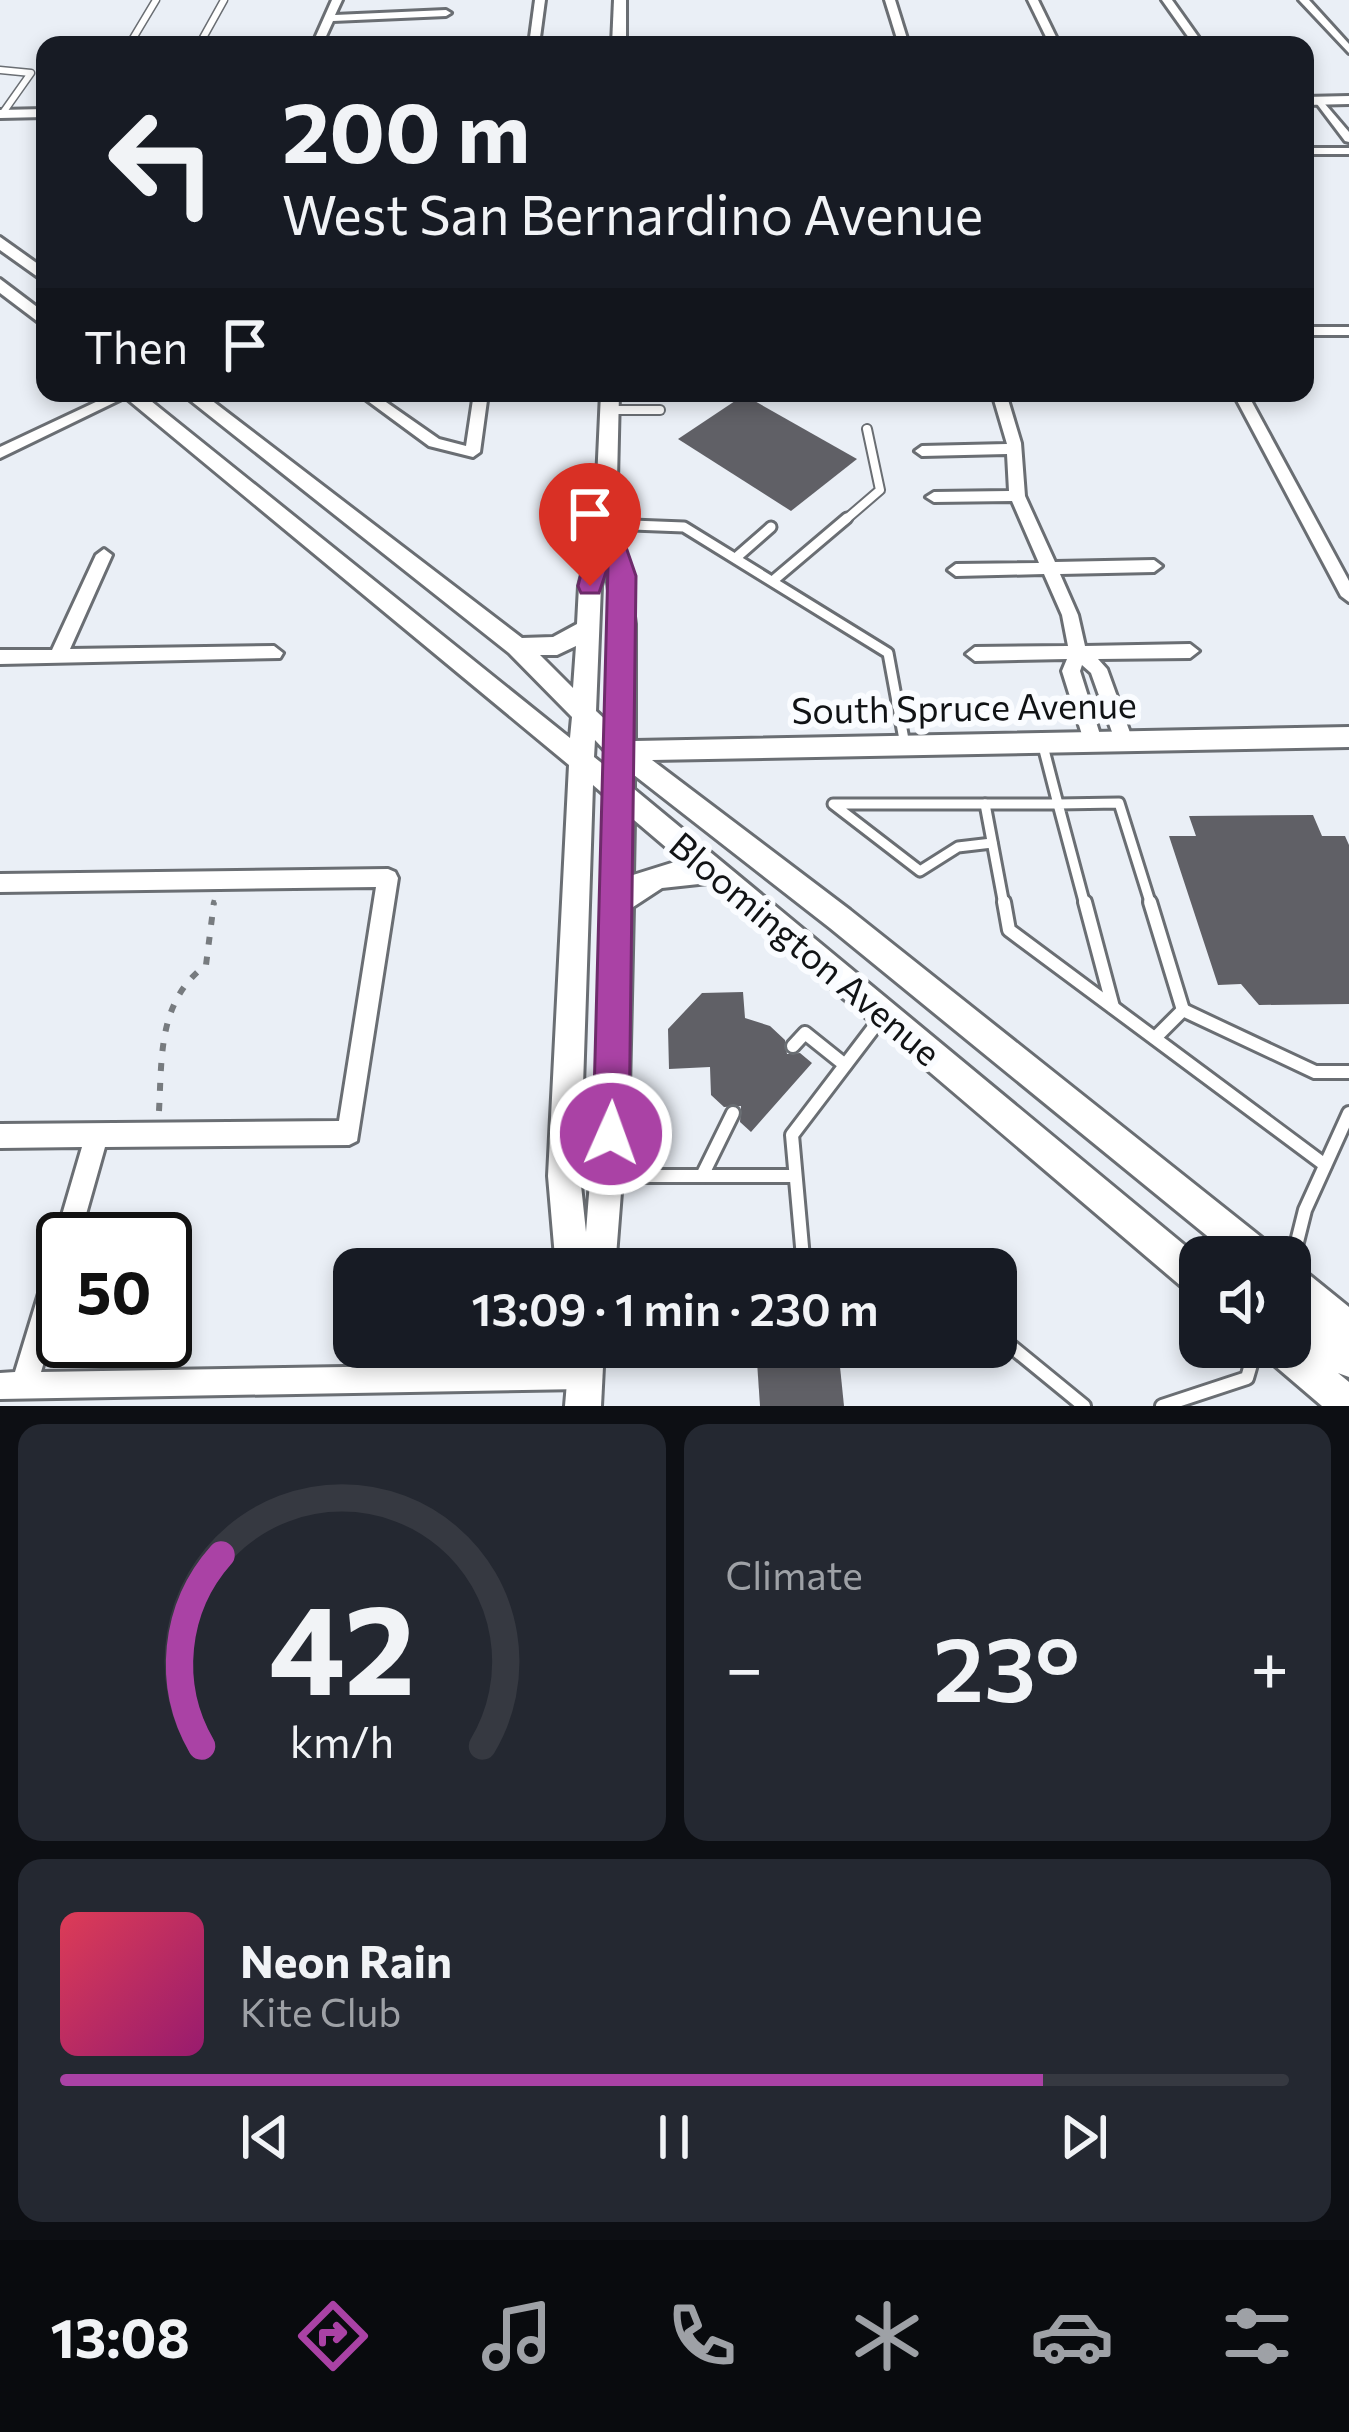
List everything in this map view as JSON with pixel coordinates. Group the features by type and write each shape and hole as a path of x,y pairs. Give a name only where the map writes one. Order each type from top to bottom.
{"main road":[{"path":"619,36 620,0"},
{"path":"1314,100 1349,100"},
{"path":"1,114 36,113"},
{"path":"0,242 36,271"},
{"path":"0,284 36,314"},
{"name":"Bloomington Avenue","path":"139,402 583,762 1179,1262"},
{"name":"Bloomington Avenue","path":"202,402 517,647 621,751 840,919 1233,1236"},
{"path":"571,1248 564,1176 584,712 590,586 606,524 610,402"},
{"path":"600,1248 609,1176 620,902 623,576 606,524"},
{"path":"517,647 557,646 589,628"},
{"name":"South Spruce Avenue","path":"583,762 621,751 1349,737"},
{"path":"620,902 650,877 668,871 711,871"},
{"path":"1311,1298 1349,1329"},
{"path":"1311,1333 1349,1360"},
{"path":"1304,1368 1349,1406"}],"street":[{"path":"321,36 337,0"},
{"path":"535,36 540,0"},
{"path":"890,0 901,36"},
{"path":"1033,0 1050,36"},
{"path":"1167,0 1193,36"},
{"path":"1304,0 1349,50"},
{"path":"329,18 446,13"},
{"path":"1314,102 1349,139"},
{"path":"1314,151 1349,151"},
{"path":"1314,331 1349,331"},
{"path":"0,453 109,402"},
{"path":"377,402 434,443 473,452 481,402"},
{"path":"1001,402 1014,449 1017,496 1053,570 1078,652 1098,669 1124,741"},
{"path":"1245,402 1349,596"},
{"path":"922,452 1014,449"},
{"path":"934,497 1017,496"},
{"path":"58,656 104,555"},
{"path":"956,570 1154,566"},
{"path":"975,654 1190,651"},
{"path":"0,657 274,652"},
{"path":"1078,652 1071,670 1094,741"},
{"path":"0,884 388,878 349,1133 0,1136"},
{"path":"76,1212 97,1135"},
{"path":"36,1324 12,1386 584,1369"}],"lane":[{"path":"135,36 157,0"},
{"path":"204,36 224,0"},
{"path":"0,70 32,73 1,114"},
{"path":"610,402 660,410"},
{"path":"775,579 880,490 867,429"},
{"path":"606,524 684,527 738,556 888,653 904,746"},
{"path":"738,556 772,526"},
{"path":"1042,742 1113,1007"},
{"path":"992,843 958,847 920,871 833,804 1119,803 1183,1010 1315,1072 1349,1072"},
{"path":"985,805 1009,930 1325,1165"},
{"path":"1155,1038 1183,1010"},
{"path":"802,1248 792,1135 884,1014"},
{"path":"793,1046 806,1033 845,1065"},
{"path":"702,1176 733,1113"},
{"path":"1298,1236 1305,1210 1349,1113"},
{"path":"564,1176 795,1176"},
{"path":"1017,1351 1084,1406"},
{"path":"1162,1406 1247,1378 1250,1368"}],"path":[{"path":"158,1135 164,1019 188,975 206,965 218,880"}],"building":[{"path":"734,402 756,402 857,459 791,511 678,439"},
{"path":"1313,815 1322,836 1345,836 1349,845 1349,1004 1259,1005 1241,984 1218,985 1169,836 1196,836 1189,816"},
{"path":"743,992 745,1018 770,1026 785,1040 787,1054 800,1053 812,1063 751,1132 740,1122 741,1106 724,1107 711,1095 710,1067 669,1069 668,1029 702,993"},
{"path":"757,1368 840,1368 844,1406 760,1406"}],"route":[{"path":"590,586 606,524 623,576 620,902 611,1134"}]}
